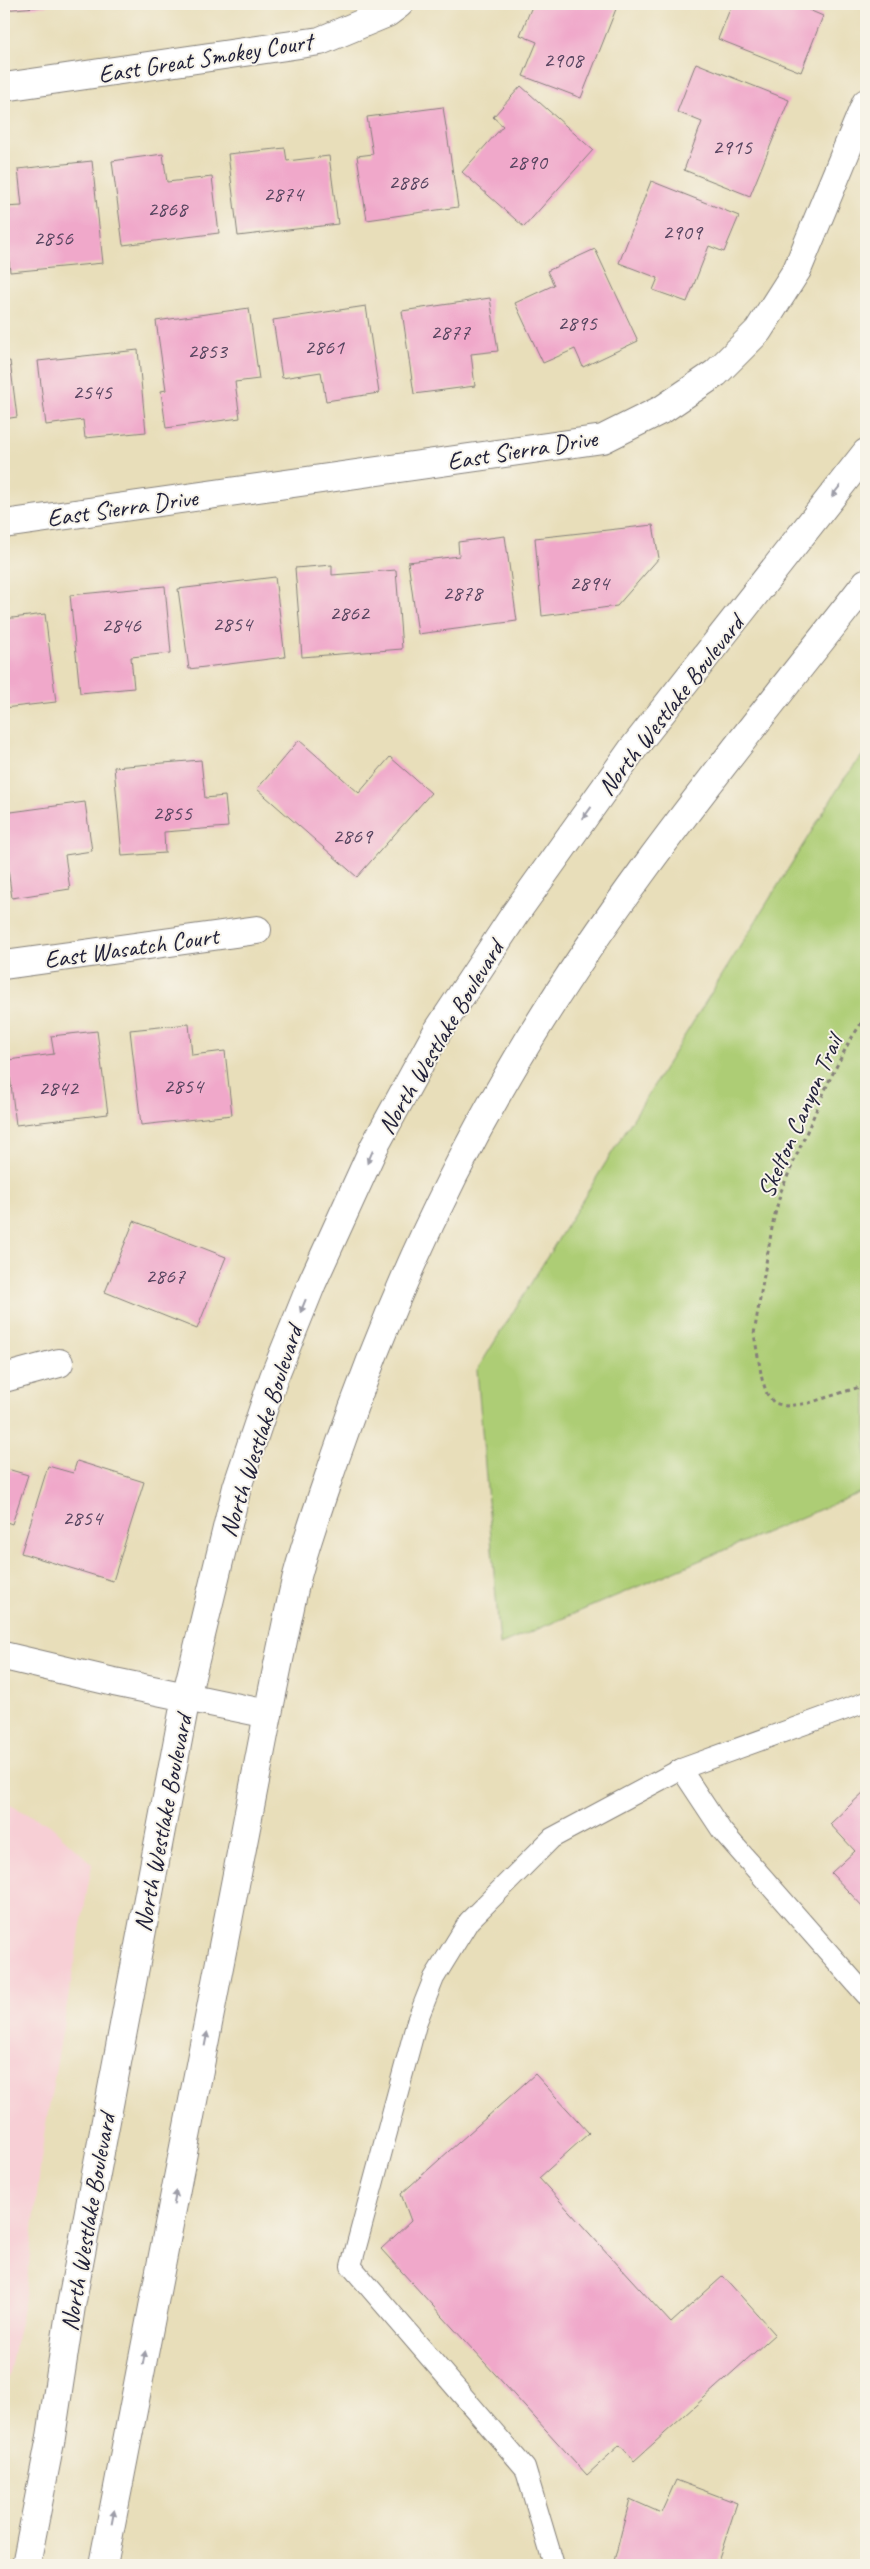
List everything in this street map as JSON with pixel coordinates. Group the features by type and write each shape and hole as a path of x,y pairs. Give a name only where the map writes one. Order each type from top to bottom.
{"main road":[{"name":"East Great Smokey Court","path":"4,87 320,41 387,13 399,4"},
{"name":"East Sierra Drive","path":"4,524 603,439 663,409 716,372 758,331 797,270 866,103"},
{"name":"North Westlake Boulevard","path":"26,2565 51,2437 71,2306 186,1697 237,1487 274,1377 312,1283 374,1147 437,1032 515,914 632,750 866,453"},
{"path":"103,2565 268,1714 297,1578 355,1401 398,1294 447,1187 507,1076 580,961 667,838 866,583"},
{"name":"East Wasatch Court","path":"4,965 257,930"},
{"path":"4,1378 59,1363"},
{"path":"4,1656 268,1714"}],"lane":[{"path":"554,2565 525,2468 351,2266 416,2020 434,1978 469,1921 552,1838 681,1768 866,1702"},
{"path":"681,1768 722,1831 866,1995"}],"path":[{"name":"Skelton Canyon Trail","path":"866,1016 849,1042 829,1081 782,1191 774,1222 754,1334 762,1378 767,1394 774,1402 786,1406 809,1403 866,1386"}],"shaded area":[{"path":"4,1802 50,1825 92,1864 44,2135 25,2299 4,2396"}],"green space":[{"path":"866,751 866,1490 500,1645 477,1370 844,779"}],"building":[{"path":"4,4 46,4 47,6 4,10"},
{"path":"533,4 602,4 616,9 581,98 523,76 537,42 520,35"},
{"path":"732,4 795,4 823,16 801,72 718,39"},
{"path":"696,63 789,100 750,196 684,170 702,122 677,112"},
{"path":"521,86 593,150 524,227 462,172 503,126 493,117"},
{"path":"443,107 458,207 367,220 357,156 373,154 367,117"},
{"path":"285,148 287,161 329,156 338,224 238,236 228,154"},
{"path":"163,154 167,182 212,177 219,233 123,245 112,161"},
{"path":"92,161 103,263 10,272 4,207 22,206 18,169"},
{"path":"651,181 739,216 724,252 709,246 687,302 653,290 658,278 619,263"},
{"path":"595,249 638,341 583,367 575,349 543,363 515,303 554,285 547,271"},
{"path":"490,298 498,351 471,354 475,386 414,394 402,311"},
{"path":"366,306 379,393 326,401 321,372 282,378 273,320"},
{"path":"249,308 259,379 235,382 240,418 166,428 161,391 166,390 156,321"},
{"path":"138,350 146,432 85,438 83,420 46,425 38,361"},
{"path":"10,361 17,417 4,419 4,362"},
{"path":"653,525 659,558 617,606 542,616 535,538"},
{"path":"505,536 517,621 418,634 408,562 459,556 458,542"},
{"path":"332,565 332,575 396,570 402,649 302,657 295,568"},
{"path":"275,577 285,657 189,669 178,589"},
{"path":"165,586 171,653 131,657 134,688 80,693 70,595"},
{"path":"45,614 56,702 4,708 4,619"},
{"path":"299,740 359,793 390,757 431,793 357,877 257,789"},
{"path":"201,760 205,798 225,796 228,827 164,832 165,853 122,856 114,767"},
{"path":"85,802 92,851 65,855 70,889 12,898 4,840 4,813"},
{"path":"189,1024 192,1055 225,1051 232,1115 141,1125 130,1030"},
{"path":"97,1031 108,1114 16,1125 8,1060 54,1054 51,1036"},
{"path":"134,1221 226,1257 197,1329 105,1292"},
{"path":"77,1461 144,1482 113,1581 21,1553 48,1466 73,1473"},
{"path":"4,1468 28,1475 12,1524 4,1521"},
{"path":"866,1790 866,1910 831,1873 855,1851 830,1824"},
{"path":"535,2074 589,2133 539,2178 671,2323 723,2276 775,2334 634,2461 620,2445 587,2475 381,2249 411,2221 401,2194"},
{"path":"676,2480 737,2503 717,2565 613,2565 630,2499 661,2513"}]}
